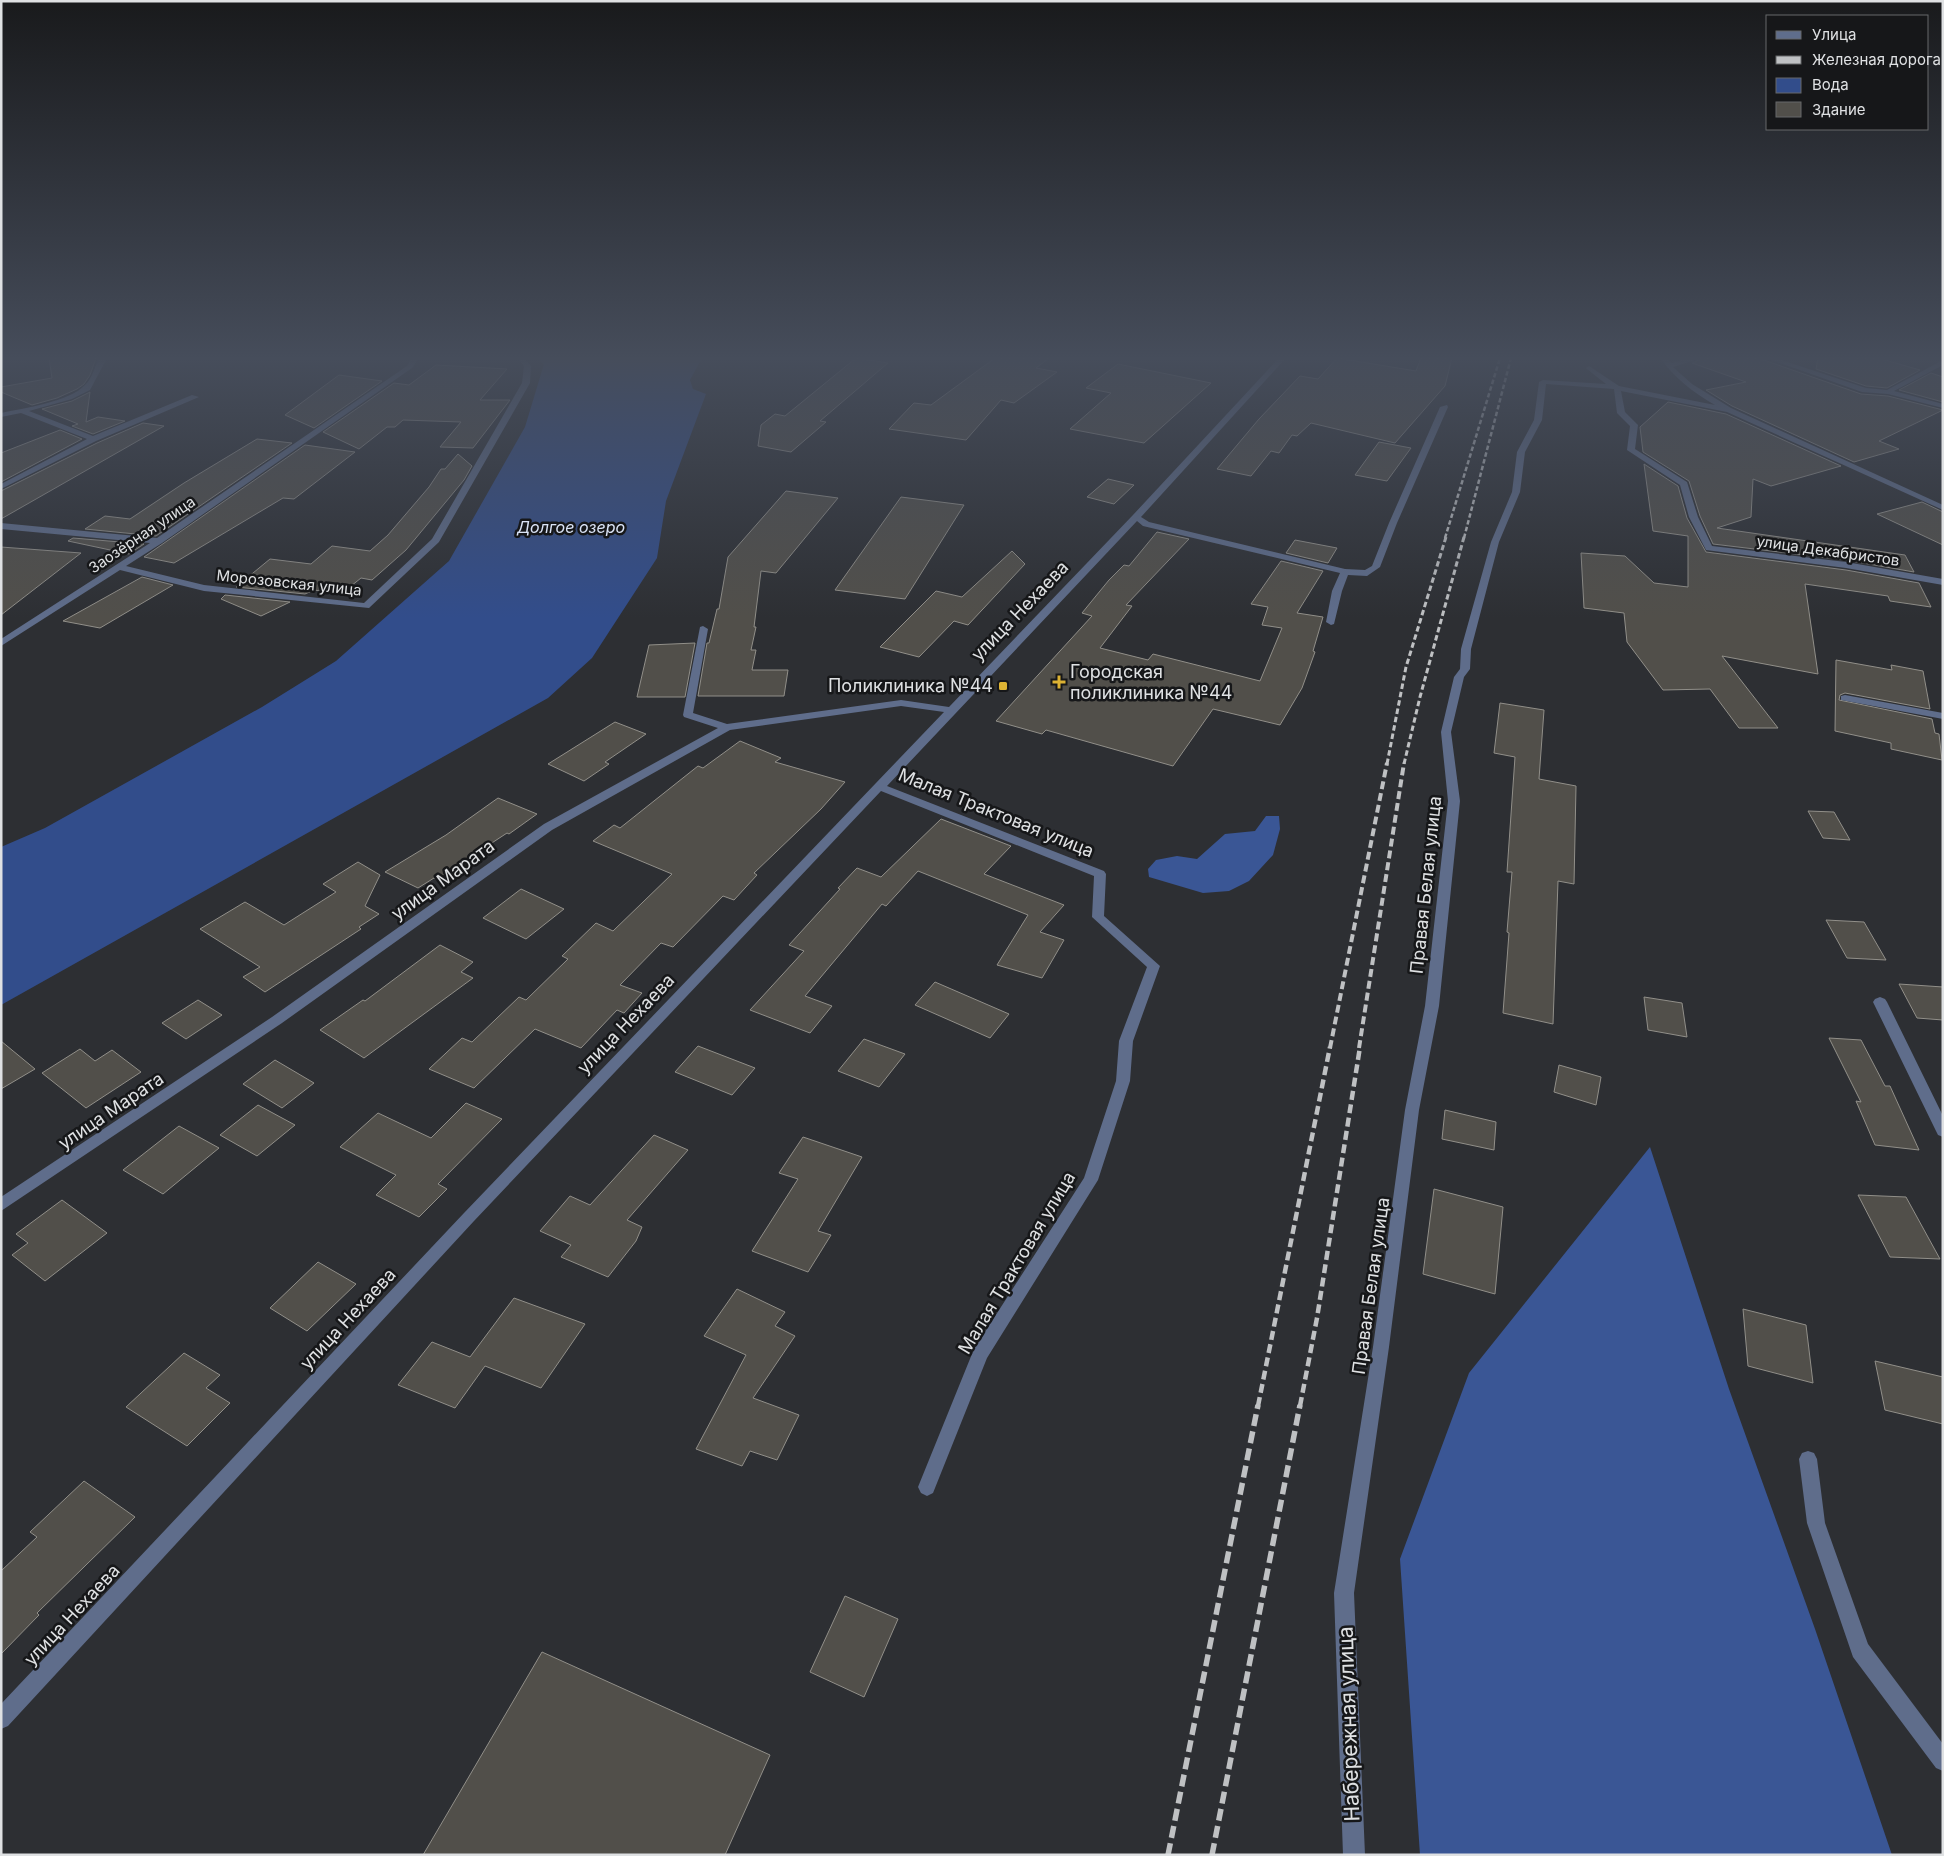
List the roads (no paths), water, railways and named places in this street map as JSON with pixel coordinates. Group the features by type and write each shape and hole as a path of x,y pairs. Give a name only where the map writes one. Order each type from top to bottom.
{"street":[{"path":"1,487 82,445"},
{"name":"Заозёрная улица","path":"1,643 159,541 297,445"},
{"name":"Морозовская улица","path":"119,567 204,588 366,606 436,540 491,445"},
{"name":"улица Нехаева","path":"1,1719 469,1216 1203,445"},
{"path":"1136,517 1146,524 1345,572 1367,573 1376,567 1392,523 1427,445"},
{"name":"Правая Белая улица","path":"1344,1592 1381,1347 1412,1110 1432,1006 1454,802 1446,732 1459,678 1465,669 1466,649 1495,542 1516,492 1521,452 1525,445"},
{"name":"улица Декабристов","path":"1632,445 1631,450 1684,484 1690,513 1709,548 1846,565 1943,582"},
{"path":"1805,445 1943,508"},
{"path":"1,526 159,541"},
{"path":"1331,622 1337,591 1345,572"},
{"path":"703,629 688,716 727,727"},
{"path":"1844,698 1943,716"},
{"name":"улица Марата","path":"1,1205 278,1020 548,827 727,727 901,703 952,710"},
{"name":"Малая Трактовая улица","path":"878,786 1100,874 1098,917 1154,966 1126,1041 1122,1081 1091,1180 980,1354 927,1487"},
{"path":"1880,1002 1943,1131"},
{"path":"1808,1459 1816,1523 1860,1650 1943,1761"},
{"name":"Набережная улица","path":"1344,1592 1354,1855"}],"water":[{"name":"Долгое озеро","path":"515,445 687,445 666,501 657,558 592,658 548,698 1,1005 1,847 45,828 262,707 336,661 449,561"}],"railway":[{"path":"1445,538 1474,445"},
{"path":"1464,538 1488,445"},
{"path":"1387,764 1406,667 1446,537"},
{"path":"1404,764 1420,697 1464,537"},
{"path":"1330,1048 1387,763"},
{"path":"1359,1048 1404,763"},
{"path":"1258,1406 1330,1047"},
{"path":"1300,1406 1317,1318 1360,1047"},
{"path":"1168,1855 1258,1405"},
{"path":"1212,1855 1300,1405"}],"place":[{"name":"Городская поликлиника №44","path":"1059,682"},
{"name":"Поликлиника №44","path":"1003,686"}]}
